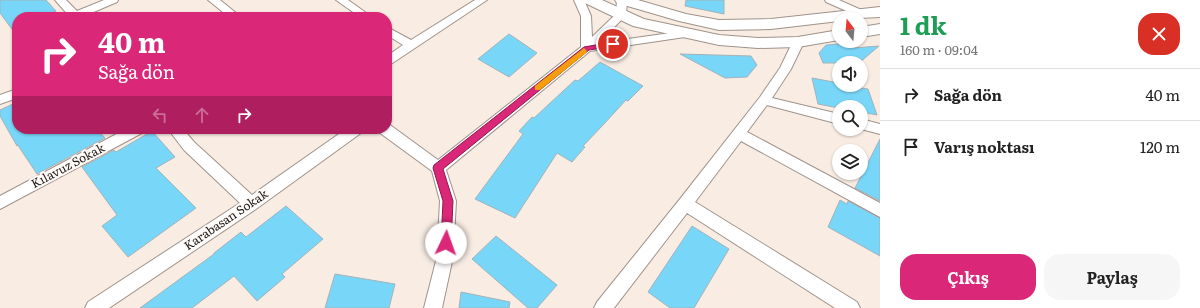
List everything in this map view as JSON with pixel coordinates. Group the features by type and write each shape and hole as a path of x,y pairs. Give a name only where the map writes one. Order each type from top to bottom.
{"main road":[{"path":"590,0 622,4 684,18 720,24 771,24 832,17"},
{"path":"622,4 639,23 719,40 758,43 798,42 832,36"},
{"path":"868,13 880,12"},
{"path":"868,31 880,29"}],"street":[{"path":"60,0 72,12"},
{"path":"85,12 113,0"},
{"path":"213,0 229,12"},
{"path":"341,0 360,12"},
{"path":"579,0 586,16 587,48"},
{"path":"830,0 857,12"},
{"path":"392,58 478,1"},
{"path":"438,168 587,48 622,4"},
{"path":"392,33 411,45"},
{"path":"587,48 686,34"},
{"path":"603,308 740,134 785,69 798,42"},
{"path":"0,100 12,95"},
{"path":"764,100 832,117"},
{"path":"868,126 880,129"},
{"name":"Kılavuz Sokak","path":"0,203 128,134"},
{"path":"179,134 189,146 251,204"},
{"name":"Karabasan Sokak","path":"101,306 251,204 349,134"},
{"path":"392,134 438,168 448,201 446,257 433,308"},
{"path":"740,134 880,210"},
{"path":"685,204 851,308"}],"building":[{"path":"0,0 46,0 56,11 12,12 12,29 0,13"},
{"path":"686,0 724,0 724,14 685,6"},
{"path":"509,34 537,53 509,77 478,59"},
{"path":"832,44 832,48 868,48 879,46 867,56 832,56 832,63 823,63 819,53 826,45"},
{"path":"680,54 751,56 757,65 747,77 725,78"},
{"path":"600,62 643,86 628,101 626,100 583,146 585,147 572,162 557,153 515,218 475,199 523,134 519,131 532,117 534,118 575,80 578,81"},
{"path":"812,78 832,82 832,92 868,92 868,89 877,115 868,113 868,100 832,100 832,107 818,104"},
{"path":"12,104 12,134 101,134 105,138 37,174 17,144 17,146 0,116 0,110"},
{"path":"147,134 155,134 175,157 156,168 196,208 128,257 102,226 117,215 82,167 114,150 116,152"},
{"path":"880,139 880,201 855,188 859,180 868,180 868,163"},
{"path":"840,200 847,204 848,201 880,218 880,256 828,227"},
{"path":"286,206 323,239 282,274 285,277 257,301 234,276 192,308 140,308 214,254 241,232 246,237"},
{"path":"692,226 729,249 694,308 670,308 648,292"},
{"path":"496,236 557,285 537,308 528,308 472,259"},
{"path":"335,274 395,284 389,308 325,308"},
{"path":"461,292 510,302 509,308 459,308"}],"slow traffic":[{"path":"538,88 584,51"}],"route":[{"path":"446,243 448,201 438,168 587,48 613,44"}]}
